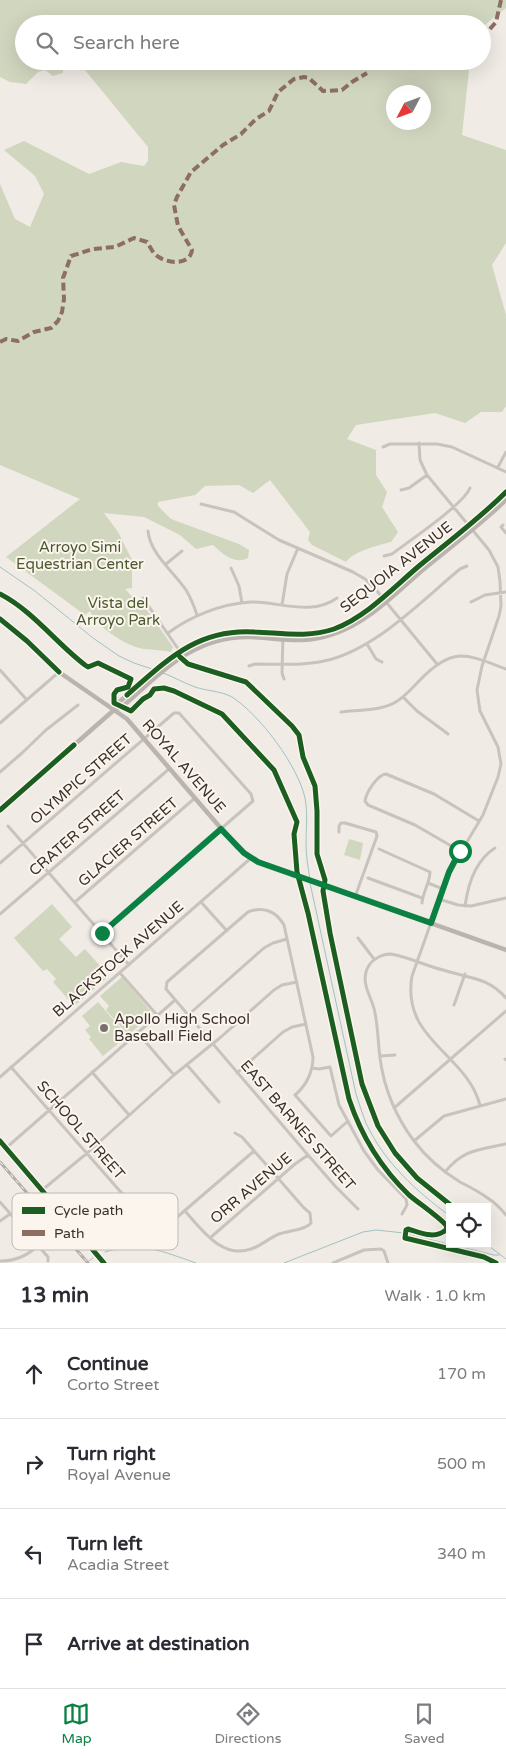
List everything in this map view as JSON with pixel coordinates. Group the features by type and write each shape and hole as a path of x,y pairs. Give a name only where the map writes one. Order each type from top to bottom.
{"main road":[{"name":"SEQUOIA AVENUE","path":"470,527 506,492"},
{"name":"SEQUOIA AVENUE","path":"114,710 117,704 168,660 181,653 225,638 252,637 307,640 335,634 358,622 470,527 506,500"},
{"name":"ROYAL AVENUE","path":"0,619 23,636 59,672 127,719 237,847 251,858 301,878 506,950"},
{"name":"SEQUOIA AVENUE","path":"0,810 114,710 122,707 174,662 181,653"},
{"path":"0,1141 41,1191"},
{"path":"93,1250 104,1263"}],"street":[{"path":"419,443 420,460 427,475 489,550 500,574 499,616 478,680 478,702 483,720 498,747 501,764 498,777 480,821 460,851 449,872 417,962 410,988 413,1011 422,1028 473,1087 480,1105"},
{"path":"383,447 390,444 419,443 452,447 506,472"},
{"path":"498,467 506,452"},
{"path":"401,490 409,488 427,475"},
{"path":"384,556 392,554 453,507 467,494 470,488"},
{"path":"201,504 234,512 273,537 358,575 372,585 437,664"},
{"path":"503,525 501,527 506,533"},
{"path":"148,531 148,536 155,549 186,591 197,615"},
{"path":"282,605 286,574 298,548"},
{"path":"166,564 182,551"},
{"path":"249,666 255,664 306,664 345,655 367,644 460,569 467,566"},
{"path":"231,568 239,586 242,603"},
{"path":"470,602 484,595 506,592"},
{"path":"143,598 181,653"},
{"path":"168,633 197,615 242,603 259,602 306,607 328,603 337,598"},
{"path":"283,638 282,673 284,679"},
{"path":"367,644 376,658 382,662"},
{"path":"341,712 384,707 394,703 404,697 437,664 456,656 484,661 506,669"},
{"path":"0,670 26,700"},
{"path":"0,723 59,672"},
{"path":"404,697 417,711 448,734"},
{"path":"0,772 46,730 78,705"},
{"name":"OLYMPIC STREET","path":"0,863 176,712 179,713 253,797 253,801 221,829"},
{"name":"CRATER STREET","path":"0,914 169,769"},
{"path":"460,851 416,825 368,804 365,801 366,796 383,774 434,794 480,821"},
{"name":"GLACIER STREET","path":"75,902 195,798"},
{"path":"339,832 341,823 345,823 376,832 377,836 355,897"},
{"path":"8,826 129,964"},
{"path":"102,933 221,829"},
{"path":"465,906 468,888 476,870 488,852 495,848"},
{"path":"379,849 430,872 422,903"},
{"name":"BLACKSTOCK AVENUE","path":"0,1077 251,858"},
{"path":"368,878 422,898"},
{"path":"428,883 443,889"},
{"path":"439,899 465,906 479,905 506,898"},
{"path":"201,902 227,931 248,912 256,910 265,910 273,913 280,919 284,925 312,1051 312,1068 302,1088 295,1095 331,1136 348,1121"},
{"name":"EAST BARNES STREET","path":"227,931 167,982 167,991 335,1186 358,1209"},
{"path":"358,938 374,959"},
{"path":"187,1016 264,948 287,939"},
{"path":"506,998 494,986 464,974 444,971 391,954 382,955 374,959 367,969 365,980 375,1012 385,1083 394,1108 414,1141 429,1158 445,1172 490,1200 506,1214"},
{"path":"120,973 158,1015"},
{"path":"454,1006 464,974"},
{"path":"41,1191 274,990 282,985 297,982"},
{"path":"6,1148 174,1000"},
{"path":"394,1108 506,1011"},
{"path":"237,1073 283,1032 292,1027 306,1024"},
{"path":"137,1032 174,1075"},
{"path":"380,1056 395,1055"},
{"path":"187,1065 219,1102"},
{"name":"SCHOOL STREET","path":"11,1067 121,1193"},
{"path":"312,1068 330,1067 338,1103 364,1151 378,1170 406,1199 407,1205 402,1214"},
{"path":"92,1072 129,1115"},
{"path":"414,1141 444,1116 506,1099"},
{"path":"235,1133 242,1137 310,1213 312,1221 306,1228 279,1234 256,1247 246,1250 226,1248 210,1238 185,1211 254,1151"},
{"path":"445,1172 454,1161 464,1154 505,1145 506,1152"},
{"name":"ORR AVENUE","path":"210,1238 308,1155"},
{"path":"0,1202 12,1216"},
{"name":"SCHOOL STREET","path":"178,1217 185,1211"},
{"path":"0,1221 10,1214"},
{"path":"333,1263 364,1250 381,1248 388,1263"},
{"path":"0,1261 8,1261 24,1256 32,1250"},
{"path":"42,1250 48,1257 48,1261"}],"green space":[{"path":"0,0 506,0 506,8 491,20 491,15 15,15 15,70 45,70 38,72 26,84 10,82 0,77"},
{"path":"45,70 63,70 63,73 53,76"},
{"path":"85,70 469,70 462,135 506,150 506,243 492,265 506,315 506,406 502,412 481,412 465,423 435,413 356,425 347,439 376,450 376,475 387,492 382,507 398,532 391,542 361,552 346,562 312,545 308,540 310,532 270,480 253,493 239,485 205,486 195,495 158,502 158,506 171,519 239,544 249,550 248,558 243,560 229,558 213,545 196,549 180,535 144,517 104,513 118,532 132,560 132,588 125,589 139,604 144,606 173,647 171,652 144,649 121,640 99,624 90,611 85,615 6,557 80,499 0,465 0,184 15,219 30,227 44,194 35,176 4,150 24,141 89,174 121,162 144,166 148,161 148,147"},
{"path":"349,839 363,843 360,860 344,855"},
{"path":"52,904 72,927 59,939 76,957 85,949 109,976 74,1006 53,982 56,979 47,969 43,971 14,938"},
{"path":"122,977 153,1014 128,1035 106,1010 109,1006 100,996"},
{"name":"Apollo High School Baseball Field","path":"98,1002 127,1036 103,1056 89,1039 91,1037 85,1030 90,1026 82,1016"}],"waterway":[{"path":"0,567 35,591 93,638 119,656 152,669"},
{"path":"163,673 195,687 223,693 232,697 266,728 276,742 295,771 305,798 307,815 306,853 310,879"},
{"path":"310,883 356,1094 366,1123 373,1137 402,1175 446,1213"},
{"path":"284,1263 363,1232 376,1230 404,1233"},
{"path":"407,1234 499,1255"},
{"path":"491,1248 506,1259"},
{"path":"105,1252 114,1250"},
{"path":"156,1250 196,1263"},
{"path":"86,1263 93,1258"}],"railway":[{"path":"0,1162 27,1193"},
{"path":"77,1250 88,1263"}],"marked path":[{"path":"491,28 496,22 501,0"},
{"path":"0,342 6,339 18,341 34,332 51,328 58,321 64,299 63,278 71,256 93,249 115,247 134,238 147,242 160,258 171,262 187,259 192,250 178,226 174,205 191,172 223,145 241,134 256,119 269,111 278,92 294,79 309,78 323,91 342,90 367,73"}],"cycle path":[{"path":"127,695 170,659 200,641 217,635 235,632 314,633 324,632 346,624 379,601 506,492"},
{"path":"0,594 34,618 88,667 98,663 131,679 128,687 117,690 114,694 114,703 131,711 150,695 154,689 164,688 174,691 222,714 274,770 297,822 294,834 297,872 308,913 349,1099 360,1126 381,1163 409,1195 446,1225 447,1229 433,1235 408,1229 406,1230 405,1238 484,1257 496,1263"},
{"path":"0,619 27,641 59,672"},
{"path":"180,657 188,664 246,682 299,735 303,757 315,786 317,854 325,880 323,891 330,933 362,1084 378,1126 395,1153 417,1178 448,1203"},
{"path":"0,810 74,745"},
{"path":"0,1141 44,1193"},
{"path":"93,1250 104,1263"}],"place":[{"name":"Apollo High School Baseball Field","path":"104,1028"}],"route":[{"path":"102,933 221,829 237,847 258,862 431,923 449,872 460,851"}],"park label":[{"name":"Arroyo Simi Equestrian Center","path":"80,556"},
{"name":"Vista del Arroyo Park","path":"118,612"}]}
